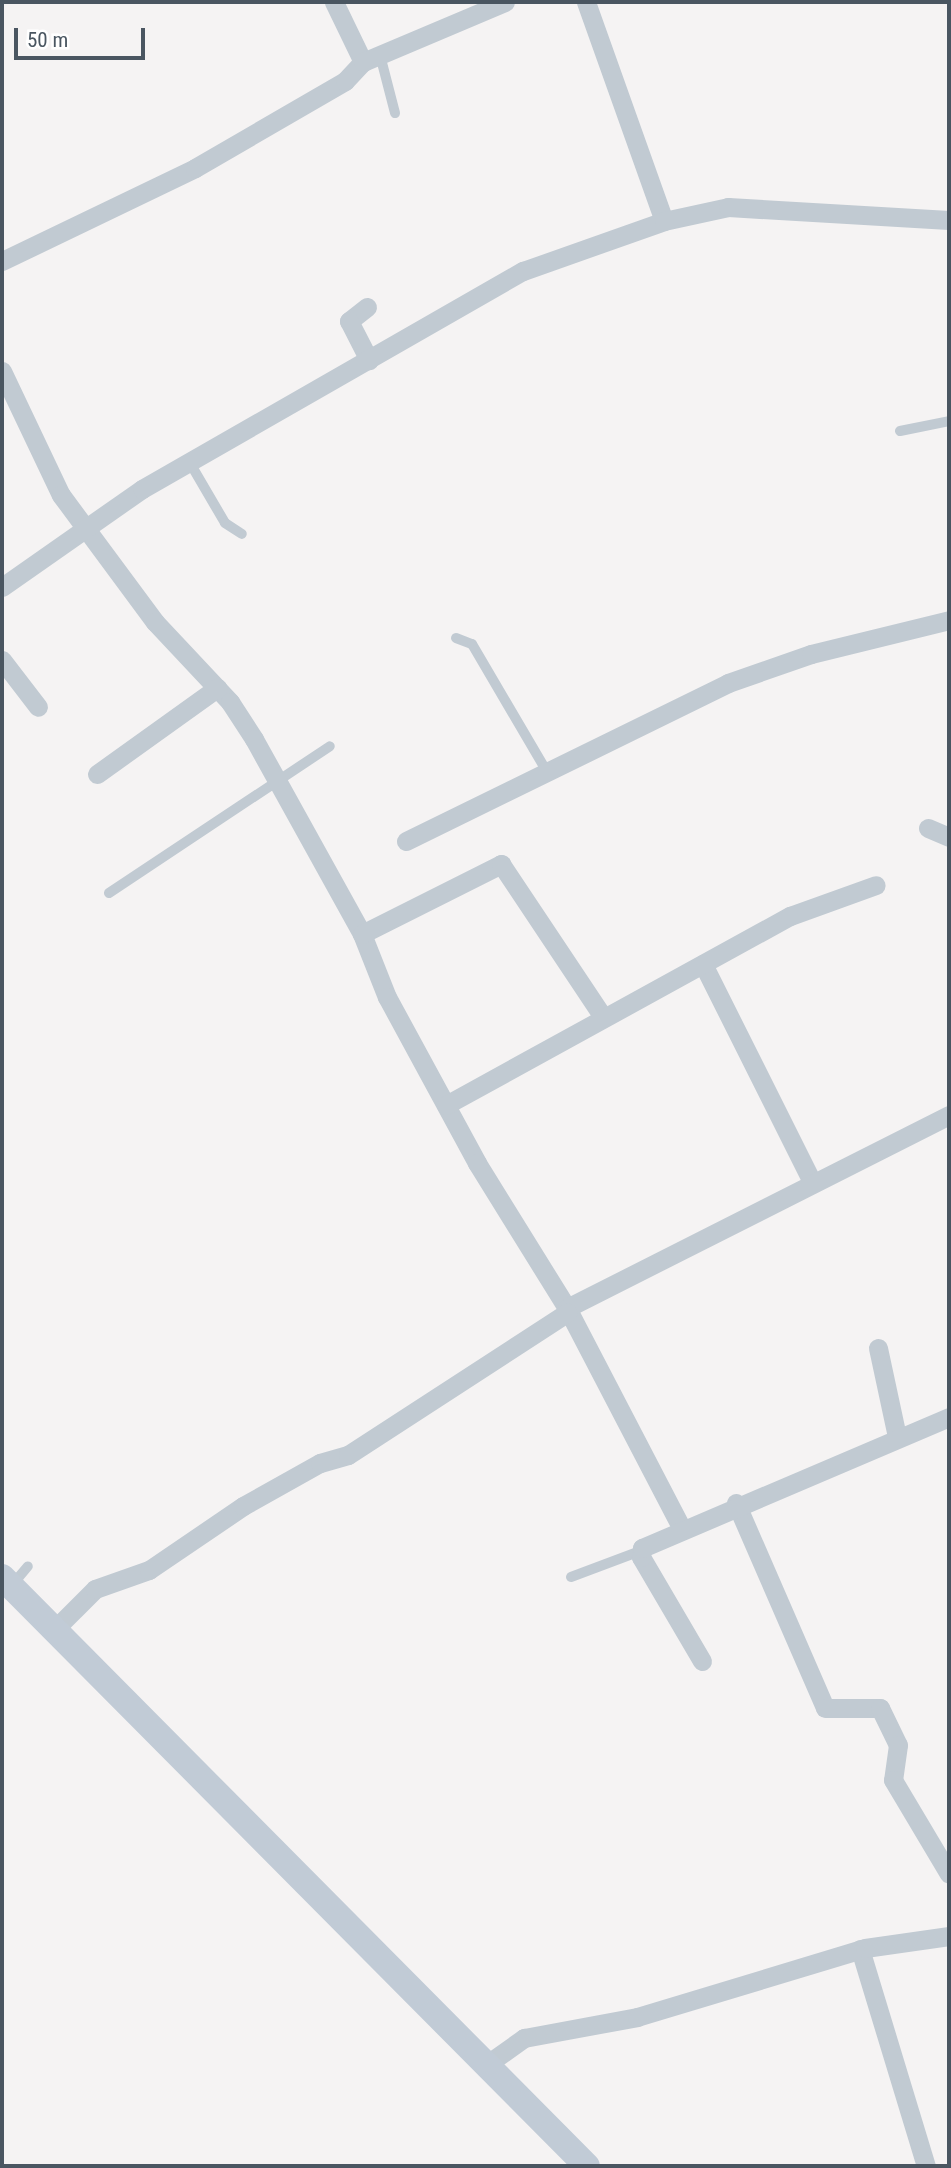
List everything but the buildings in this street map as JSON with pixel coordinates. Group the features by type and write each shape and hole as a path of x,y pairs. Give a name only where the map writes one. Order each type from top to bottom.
{"street":[{"path":"334,2 371,59"},
{"path":"2,261 195,168 345,82 371,59 505,2"},
{"path":"586,2 663,217"},
{"path":"2,587 83,526 491,285 663,217 758,206 826,216 949,220"},
{"path":"367,307 349,321 367,357"},
{"path":"2,371 61,495 155,622 217,688 281,776 366,931 387,997 570,1308 681,1527"},
{"path":"406,841 728,683 811,654 949,620"},
{"path":"2,660 38,707"},
{"path":"97,774 217,688"},
{"path":"928,828 949,837"},
{"path":"366,931 505,865 603,1017"},
{"path":"448,1104 790,916 876,885"},
{"path":"703,964 812,1182"},
{"path":"54,1630 95,1589 139,1575 243,1506 320,1463 348,1455 593,1293 949,1115"},
{"path":"878,1348 897,1437"},
{"path":"702,1661 640,1551 681,1527 736,1503 949,1417"},
{"path":"736,1503 825,1708 880,1708 898,1745 894,1780 949,1874"},
{"path":"5,1590 54,1630 587,2166"},
{"path":"486,2064 524,2038 637,2017 860,1950 949,1936"},
{"path":"860,1950 926,2166"}],"lane":[{"path":"371,59 395,113"},
{"path":"900,431 949,421"},
{"path":"190,463 225,523 243,534"},
{"path":"456,638 472,643 546,770"},
{"path":"109,893 281,776 330,746"},
{"path":"571,1577 640,1551"},
{"path":"5,1590 28,1566"},
{"path":"911,2140 919,2166"}]}
